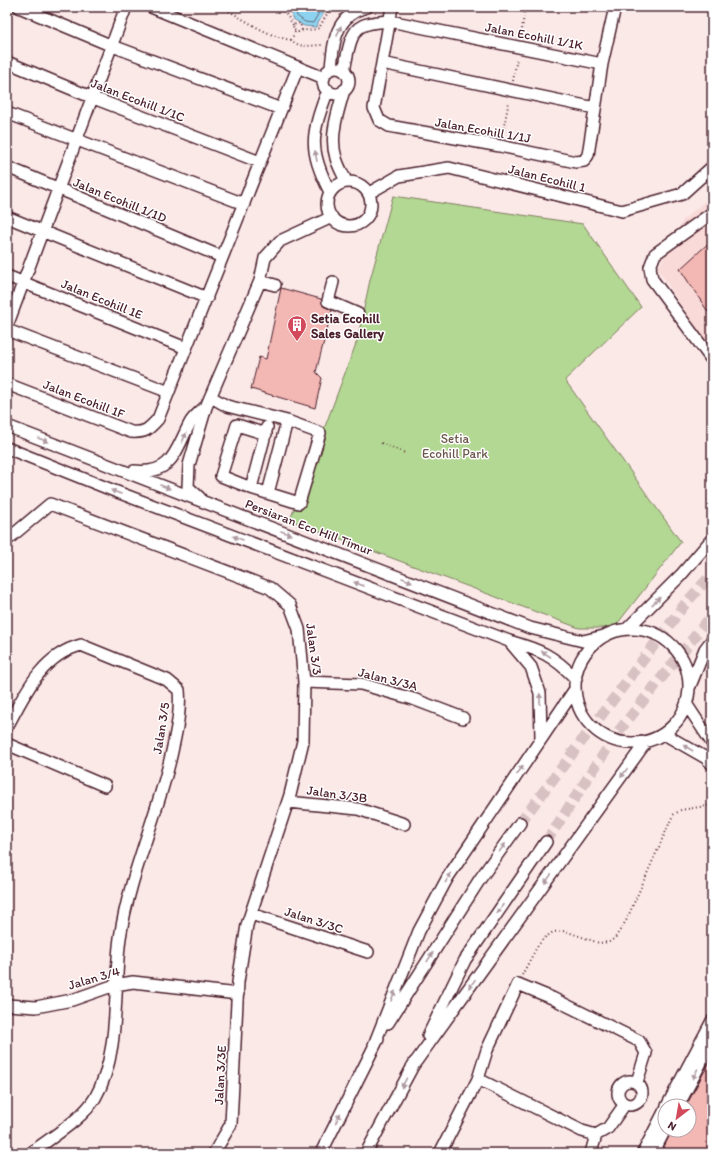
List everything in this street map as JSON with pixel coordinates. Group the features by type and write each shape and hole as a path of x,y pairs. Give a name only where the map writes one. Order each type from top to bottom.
{"street":[{"path":"19,7 110,45 281,109"},
{"path":"7,326 110,45 126,7"},
{"path":"151,7 324,78"},
{"path":"344,90 336,93 328,90 323,83 324,78 331,69 332,52 338,28 346,17 357,9 367,7"},
{"path":"392,7 382,63 595,108 602,64 615,7"},
{"path":"344,71 353,35 358,29 363,25 390,21"},
{"name":"Jalan Ecohill 1/1K","path":"390,21 602,64"},
{"name":"Jalan Ecohill 1/1C","path":"7,62 91,97 260,162"},
{"name":"Jalan Ecohill 1/1J","path":"382,63 374,108 379,120 389,126 406,130 500,146 576,162 584,160 588,155 595,108"},
{"path":"7,330 169,392 298,67"},
{"path":"331,69 337,68 347,74 348,83 344,90 335,120 333,144 336,158 346,182"},
{"path":"328,90 315,128 314,142 319,170 330,192"},
{"path":"7,113 244,204"},
{"name":"Jalan Ecohill 1/1D","path":"7,167 222,257"},
{"name":"Jalan Ecohill 1","path":"369,193 399,176 449,168 622,211 682,194 712,168"},
{"path":"346,182 359,184 369,193 372,206 370,212 362,222 349,226 343,225 332,217 327,205 330,192 334,187 346,182"},
{"path":"712,213 655,254 650,267 652,279 712,360"},
{"path":"7,217 207,298"},
{"path":"209,504 188,487 187,476 189,465 208,402 260,281 264,258 280,241 332,217"},
{"name":"Jalan Ecohill 1E","path":"7,276 186,348"},
{"path":"260,281 275,286"},
{"path":"333,282 328,301 358,314"},
{"name":"Jalan Ecohill 1F","path":"7,384 130,432 142,433 151,428 158,419 169,392"},
{"path":"208,402 287,421 320,433 299,503 251,488 221,476 237,425 266,434"},
{"path":"120,470 148,472 168,464 177,453 191,421 208,402"},
{"path":"251,488 266,434 269,417"},
{"path":"268,493 287,421"},
{"name":"Persiaran Eco Hill Timur","path":"7,426 530,628 583,641 604,636"},
{"path":"7,448 112,490 509,641 539,650 563,666 575,684 581,711 595,729 608,738 627,743 646,742 664,734 678,722 687,705 690,686 705,649 712,640"},
{"name":"Jalan 3/3","path":"7,540 50,504 270,588 290,605 299,629 304,682 303,741 288,802 247,925 238,982"},
{"path":"321,1153 374,1045 419,932 448,877 541,738 575,684 582,658 592,646 604,636 628,628 681,575 712,539"},
{"path":"628,628 654,633 667,641 678,651 687,668 690,686"},
{"path":"509,641 531,667 540,693 541,738"},
{"name":"Jalan 3/5","path":"7,727 36,676 54,657 67,649 81,645 167,680 178,690 181,708 163,792 127,898 120,939 115,985 112,1050 95,1099 81,1115 31,1153"},
{"name":"Jalan 3/3A","path":"304,682 361,684 413,699 463,718"},
{"path":"687,705 712,743"},
{"path":"664,734 706,758 712,764"},
{"path":"412,1067 646,742"},
{"path":"7,744 105,786"},
{"name":"Jalan 3/3B","path":"288,802 358,808 404,824"},
{"path":"374,1045 480,879 520,823"},
{"path":"366,1153 412,1067 465,960 546,842"},
{"name":"Jalan 3/3C","path":"251,914 368,952"},
{"name":"Jalan 3/4","path":"7,1005 36,1007 72,1000 115,985 133,982 238,994"},
{"name":"Jalan 3/3E","path":"214,1153 231,1124 238,982"},
{"path":"440,1153 478,1079 487,1050 518,984 559,1001 639,1040 646,1053 637,1082"},
{"path":"671,1098 712,1021"},
{"path":"682,1098 712,1042"},
{"path":"478,1079 582,1131 596,1135"},
{"path":"629,1080 637,1082 642,1089 642,1098 636,1104 625,1104 618,1096 621,1084 629,1080"},
{"path":"591,1153 596,1135 608,1128 625,1104"},
{"path":"643,1153 657,1126"},
{"path":"653,1153 661,1138"}],"path":[{"path":"222,7 251,24 302,46 322,44 327,47"},
{"path":"282,7 293,25 295,32 291,40"},
{"path":"295,32 318,28 331,7"},
{"path":"500,146 519,48 525,7"},
{"path":"293,25 300,23 302,30"},
{"path":"381,443 405,453"},
{"path":"518,984 537,947 553,932 565,931 599,942 609,942 615,938 626,921 673,814 681,810 712,804"}],"shaded area":[{"path":"712,195 712,353 658,269 683,220"}],"green space":[{"name":"Setia Ecohill Park","path":"393,196 583,224 641,307 565,380 681,542 614,628 579,628 290,520 357,341 370,280"}],"water":[{"path":"291,7 327,7 316,27 304,26 292,18"}],"building":[{"path":"712,240 712,318 680,269"},
{"name":"Setia Ecohill Sales Gallery","path":"281,288 321,299 323,306 332,310 316,372 322,378 315,408 251,389 259,357 266,359"},
{"path":"712,1057 712,1153 661,1153 668,1138 697,1138 697,1098 690,1098"}],"tunnel":[{"path":"520,823 685,604 712,574"},
{"path":"546,842 618,732 712,615"}],"place":[{"name":"Setia Ecohill Sales Gallery","path":"297,342"}]}
